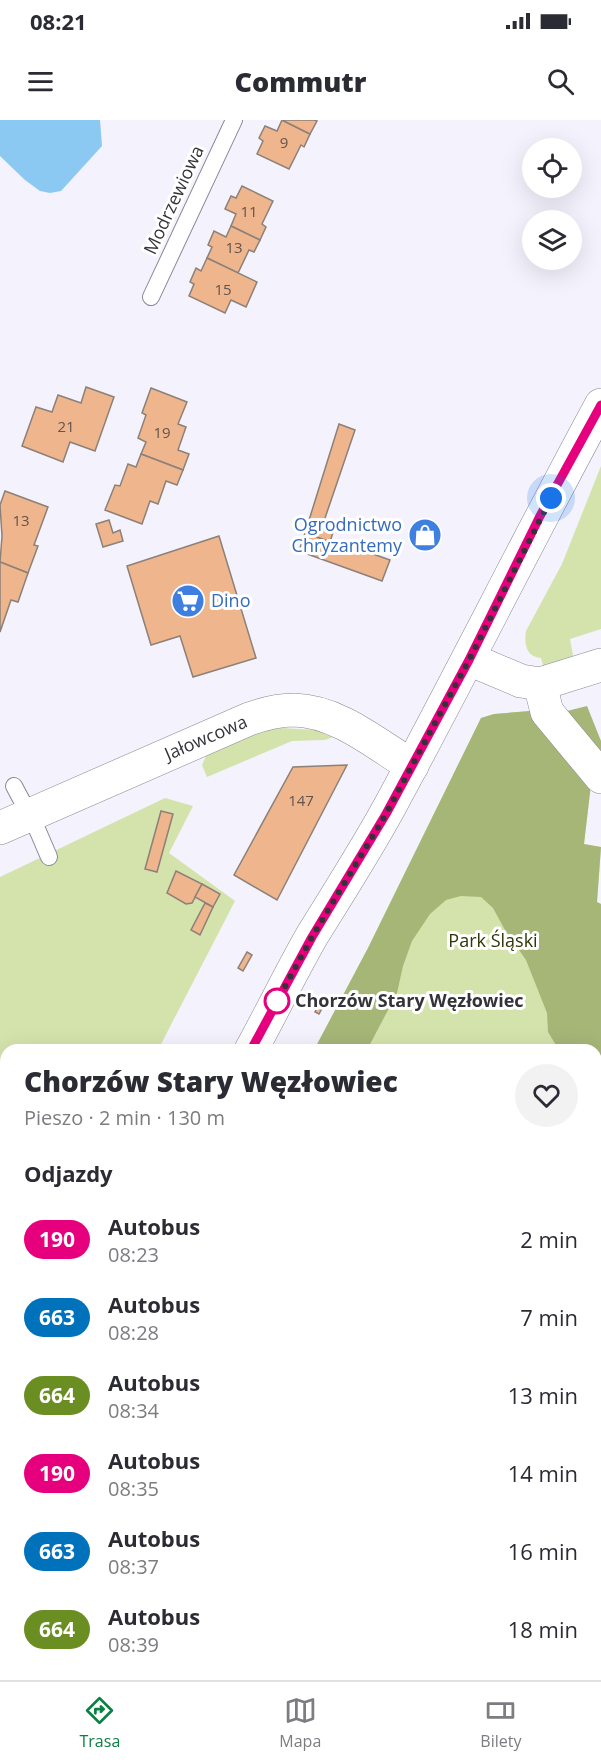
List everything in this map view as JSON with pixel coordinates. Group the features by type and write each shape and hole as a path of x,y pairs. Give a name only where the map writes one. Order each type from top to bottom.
{"street":[{"path":"254,1044 312,937 377,830 412,766 469,660 540,516 601,405"},
{"path":"469,660 521,681 540,684 601,665"},
{"path":"540,684 547,712 601,777"},
{"name":"Jałowcowa","path":"0,828 249,719 278,711 304,711 341,723 412,766"}],"lane":[{"name":"Modrzewiowa","path":"151,297 234,120"},
{"path":"14,786 49,858"}],"green space":[{"path":"601,466 601,629 570,639 574,661 544,669 541,658 532,655 527,649 526,631 562,564"},
{"path":"587,706 601,741 601,758 563,712"},
{"name":"Park Śląski","path":"530,711 591,784 584,844 601,847 597,902 601,904 601,1044 317,1044 368,948 481,718 494,714"},
{"name":"Park Śląski","path":"530,711 591,784 584,844 601,847 597,902 601,904 601,1044 555,1044 548,1032 547,1013 526,960 493,908 481,897 461,896 446,900 430,914 412,941 397,993 370,1044 317,1044 368,948 481,718 494,714"},
{"path":"269,729 314,730 333,737 325,740 292,741 207,777 202,765 207,754"},
{"path":"165,798 193,806 169,853 235,901 161,1044 0,1044 0,877"}],"water":[{"path":"0,120 100,120 102,146 61,191 50,193 40,191 0,156"}],"building":[{"path":"282,120 310,134 304,147 301,145 289,169 257,154 263,141 259,138 265,126 277,131"},
{"path":"282,120 314,120 317,121 310,134"},
{"path":"242,186 273,201 262,224 266,227 260,240 231,226 236,214 225,209 231,196 236,198"},
{"path":"231,226 260,240 254,252 249,250 238,273 207,258 212,247 208,245 214,231 226,237"},
{"path":"207,258 257,282 246,307 231,300 225,313 189,296 194,284 190,282 196,268 201,271"},
{"path":"86,387 114,397 95,451 70,442 63,462 22,446 36,407 52,412 58,395 81,403"},
{"path":"151,388 187,402 178,424 186,427 178,450 189,454 183,470 141,454 146,442 138,438 146,415 142,413"},
{"path":"339,424 355,430 324,521 335,526 330,542 305,533"},
{"path":"141,454 183,470 177,485 166,481 158,504 150,501 142,524 105,510 115,485 120,486 128,464 136,467"},
{"path":"5,491 48,507 34,545 38,546 28,573 0,562 2,536 0,505"},
{"path":"109,520 113,533 120,530 123,541 103,547 96,524"},
{"path":"305,533 390,560 382,581 299,551"},
{"name":"Dino","path":"219,536 256,658 193,677 180,636 151,645 127,566"},
{"path":"0,562 28,573 18,602 11,600 0,632"},
{"path":"347,765 277,900 234,875 293,767"},
{"path":"161,811 173,814 157,872 145,869"},
{"path":"176,871 202,884 192,903 186,904 167,893"},
{"path":"202,884 220,894 213,907 195,897"},
{"path":"205,903 213,907 200,935 191,930"},
{"path":"247,952 252,955 243,971 238,968"},
{"path":"324,996 327,999 319,1014 315,1012"}],"bus line":[{"name":"190","path":"254,1044 312,937 386,814 469,660 540,516 601,405"}],"place":[{"name":"Ogrodnictwo Chryzantemy","path":"425,535"},
{"name":"Dino","path":"188,601"},
{"name":"Chorzów Stary Węzłowiec","path":"277,1001"}],"route":[{"path":"277,1001 276,1003 312,937 386,814 469,660 551,498"}]}
